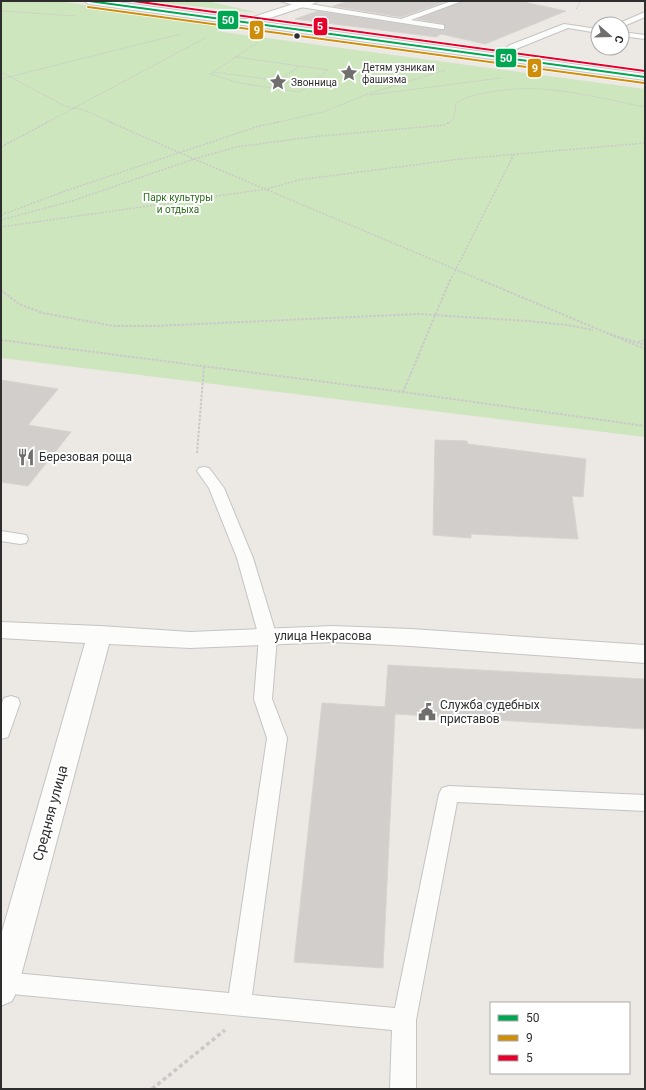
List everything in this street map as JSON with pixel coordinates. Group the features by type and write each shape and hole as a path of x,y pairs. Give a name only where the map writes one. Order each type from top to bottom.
{"main road":[{"path":"89,1 645,77"},
{"path":"245,23 312,1"},
{"name":"улица Некрасова","path":"1,630 100,634 190,640 331,634 429,639 645,654"},
{"name":"Средняя улица","path":"2,987 100,634"}],"lane":[{"path":"284,1 300,5 441,27"},
{"path":"403,21 459,1"},
{"path":"630,20 645,14"},
{"path":"499,56 513,47 567,26 590,30"},
{"path":"630,35 645,38"},
{"path":"204,471 216,488 245,558 268,637 263,699 277,738 247,1005"},
{"path":"1,536 20,538"},
{"path":"1,732 12,703"},
{"path":"403,1089 404,1020 449,794 645,804"},
{"path":"2,987 247,1005 404,1020"}],"path":[{"path":"1,146 220,30 245,23"},
{"path":"1,79 187,32"},
{"path":"236,57 328,70 300,92 239,83 210,74 214,72 236,57 261,41"},
{"path":"280,80 299,66"},
{"path":"1,215 68,190 259,126 323,112 365,95 451,68"},
{"path":"1,72 64,106 84,110 194,159 599,331 645,349"},
{"path":"214,72 273,80 285,80 283,82"},
{"path":"365,95 382,94 489,78 503,78"},
{"path":"273,80 270,83 281,84 283,82 309,86"},
{"path":"1,220 72,201 194,159 236,147 266,142 444,125 449,123 454,118 456,103 460,99 468,96 526,88 552,89 645,107"},
{"path":"1,227 267,189 298,180 460,159 645,143"},
{"path":"402,392 455,269 514,154"},
{"path":"1,290 19,304 30,309 73,320 114,326 162,326 418,314 567,325 599,331 645,345"},
{"path":"1,340 402,392 645,426"},
{"path":"632,344 645,340"},
{"path":"204,366 197,453 204,471"},
{"path":"152,1089 247,1005"}],"green space":[{"name":"Парк культуры и отдыха","path":"1,1 59,1 233,26 216,31 645,89 645,437 1,358"},
{"path":"146,1 207,1 259,13"}],"building":[{"path":"349,1 447,1 401,17 333,6"},
{"path":"463,1 519,1 566,11 485,44 441,34 436,37 295,19 318,11 444,30 446,29 444,24 417,19"},
{"name":"Березовая роща","path":"1,380 58,389 28,425 71,432 28,486 1,482"},
{"path":"435,440 467,441 468,444 586,459 583,497 572,496 578,539 471,534 471,538 433,535"},
{"path":"388,665 645,679 645,729 395,714 383,968 294,962 322,703 385,707"}],"transit line":[{"name":"50","path":"89,1 645,77"},
{"name":"5","path":"133,1 645,71"},
{"name":"9","path":"88,7 644,83"}],"place":[{"name":"Детям узникам фашизма","path":"349,73"},
{"name":"Звонница","path":"278,82"},
{"name":"Березовая роща","path":"26,457"},
{"name":"Служба судебных приставов","path":"427,712"}]}
